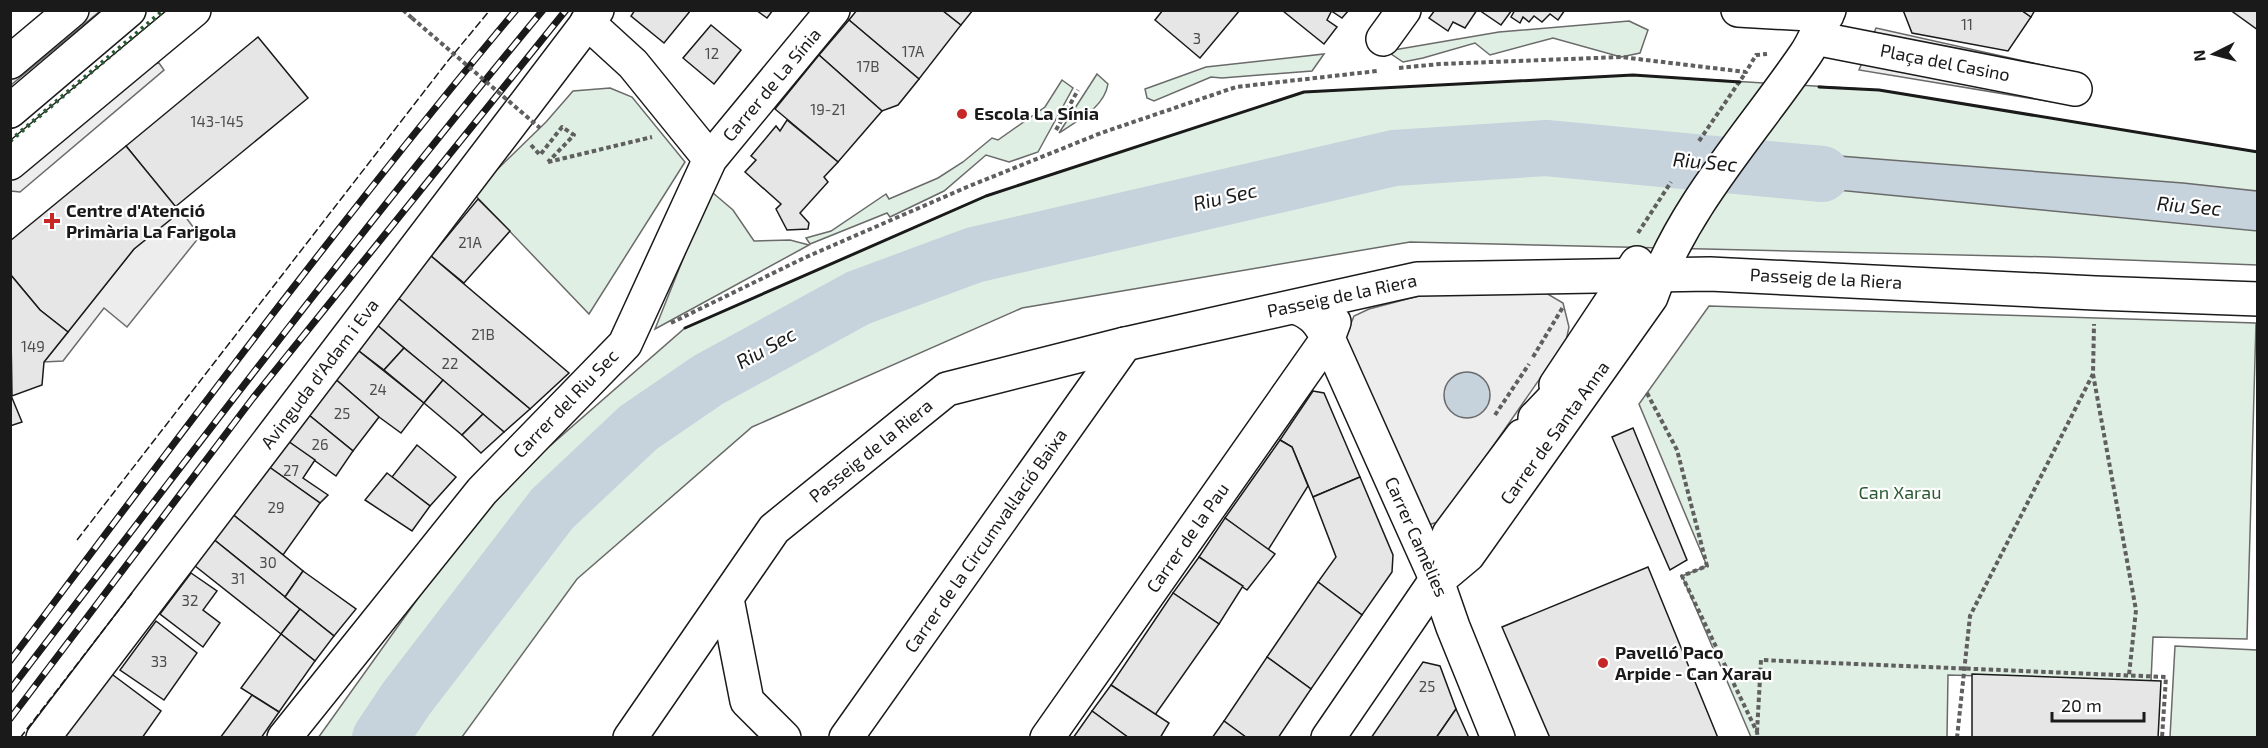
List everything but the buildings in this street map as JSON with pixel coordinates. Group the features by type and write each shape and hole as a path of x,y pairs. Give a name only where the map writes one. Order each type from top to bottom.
{"street":[{"path":"10,62 72,10"},
{"path":"10,111 129,10"},
{"path":"10,163 194,10"},
{"name":"Carrer de La Sínia","path":"710,159 833,10"},
{"path":"1383,54 1404,10"},
{"name":"Plaça del Casino","path":"1738,10 2075,89"},
{"path":"594,14 710,159"},
{"name":"Avinguda d'Adam i Eva","path":"43,738 594,14"},
{"name":"Carrer de Santa Anna","path":"1437,581 1468,555 1651,297 1638,263 1696,205 1819,29"},
{"name":"Carrer del Riu Sec","path":"284,738 482,491 625,344 710,159"},
{"name":"Passeig de la Riera","path":"630,738 774,529 947,389 1125,344 1417,279 1710,273 2258,299"},
{"name":"Carrer de Santa Anna","path":"1437,581 1449,534 1535,418 1583,368 1636,296 1644,276"},
{"path":"1329,338 1344,295"},
{"name":"Carrer Camèlies","path":"1294,307 1306,310 1318,320 1329,338 1437,581 1498,738"},
{"name":"Carrer de la Pau","path":"1047,738 1329,338"},
{"name":"Carrer de la Circumval·lació Baixa","path":"846,738 1125,344"},
{"name":"Carrer de Santa Anna","path":"1328,738 1437,581 1461,542 1534,440 1535,418"},
{"path":"727,599 747,701 784,738"}],"path":[{"path":"403,10 540,128 529,144 540,155 562,128 574,135 548,162 687,129"},
{"path":"1395,69 1440,64 1621,57 1745,73 1756,54 1819,29"},
{"path":"665,326 815,253 967,187 1101,133 1236,87 1383,54"},
{"path":"1056,130 1078,90"},
{"path":"2095,293 2093,374 2136,610 2129,675"},
{"path":"1957,738 1970,615 2093,374"},
{"path":"1647,393 1677,450 1707,566 1682,576 1757,732"},
{"path":"1758,738 1761,660 2166,677 2162,738"}],"green space":[{"path":"1629,21 1648,30 1640,53 1621,57 1553,38 1490,55 1475,43 1403,62 1391,54 1376,53 1499,32"},
{"path":"1324,54 1312,71 1211,77 1154,101 1147,98 1145,89 1206,67"},
{"path":"1097,74 1108,84 1101,100 1089,113 1059,133"},
{"path":"1633,75 1879,90 2257,152 2257,265 2049,257 1410,242 1022,308 752,427 577,579 462,737 318,738 489,499 685,328 986,196 1304,92"},
{"path":"1062,80 1073,88 1038,152 1009,162 986,155 944,191 890,217 887,213 810,244 806,238 831,231 886,194 889,199 938,178 963,162 992,138 998,140 1045,107"},
{"path":"610,88 632,97 685,162 589,314 473,193 546,122 573,91"},
{"path":"713,193 733,210 754,241 790,240 809,245 655,329 707,199"},
{"name":"Can Xarau","path":"1709,306 2256,323 2247,639 2153,637 2151,681 1948,675 1947,737 1751,737 1682,576 1707,566 1639,404"},
{"path":"2175,646 2257,650 2257,737 2170,737"}],"shaded area":[{"path":"87,11 100,11 11,85 11,75"},
{"path":"1876,28 2078,73 2053,102 1859,70"},
{"path":"159,63 164,70 20,192 11,191 10,174 139,67"},
{"path":"181,211 200,236 127,327 104,308 63,361 44,362 134,249"},
{"path":"1430,293 1546,293 1563,303 1569,327 1566,341 1441,521 1428,525 1347,355 1346,336 1354,316 1369,309"}],"water":[{"path":"1788,152 2183,183 2257,191 2257,231 1765,183 1747,168"},
{"path":"1472,372 1484,378 1489,386 1489,404 1484,412 1476,417 1462,418 1454,415 1447,408 1444,390 1447,382 1454,375"}],"waterway":[{"name":"Riu Sec","path":"380,738 406,699 552,509 638,428 708,380 858,298 974,255 1394,158 1546,148 1822,174"}],"railway":[{"path":"10,661 322,251 516,10"},
{"path":"10,690 340,262 543,10"},
{"path":"10,719 253,398 566,10"}],"hedge":[{"path":"10,141 164,10"}],"fence":[{"path":"77,540 447,62 490,10"},
{"path":"20,738 132,593"}],"wall":[{"path":"685,328 986,196 1304,92 1633,75 1740,82"},
{"path":"1819,87 1879,90 2258,152"}],"place":[{"name":"Escola La Sínia","path":"962,114"},
{"name":"Centre d'Atenció Primària La Farigola","path":"52,221"},
{"name":"Pavelló Paco Arpide - Can Xarau","path":"1603,663"}]}
